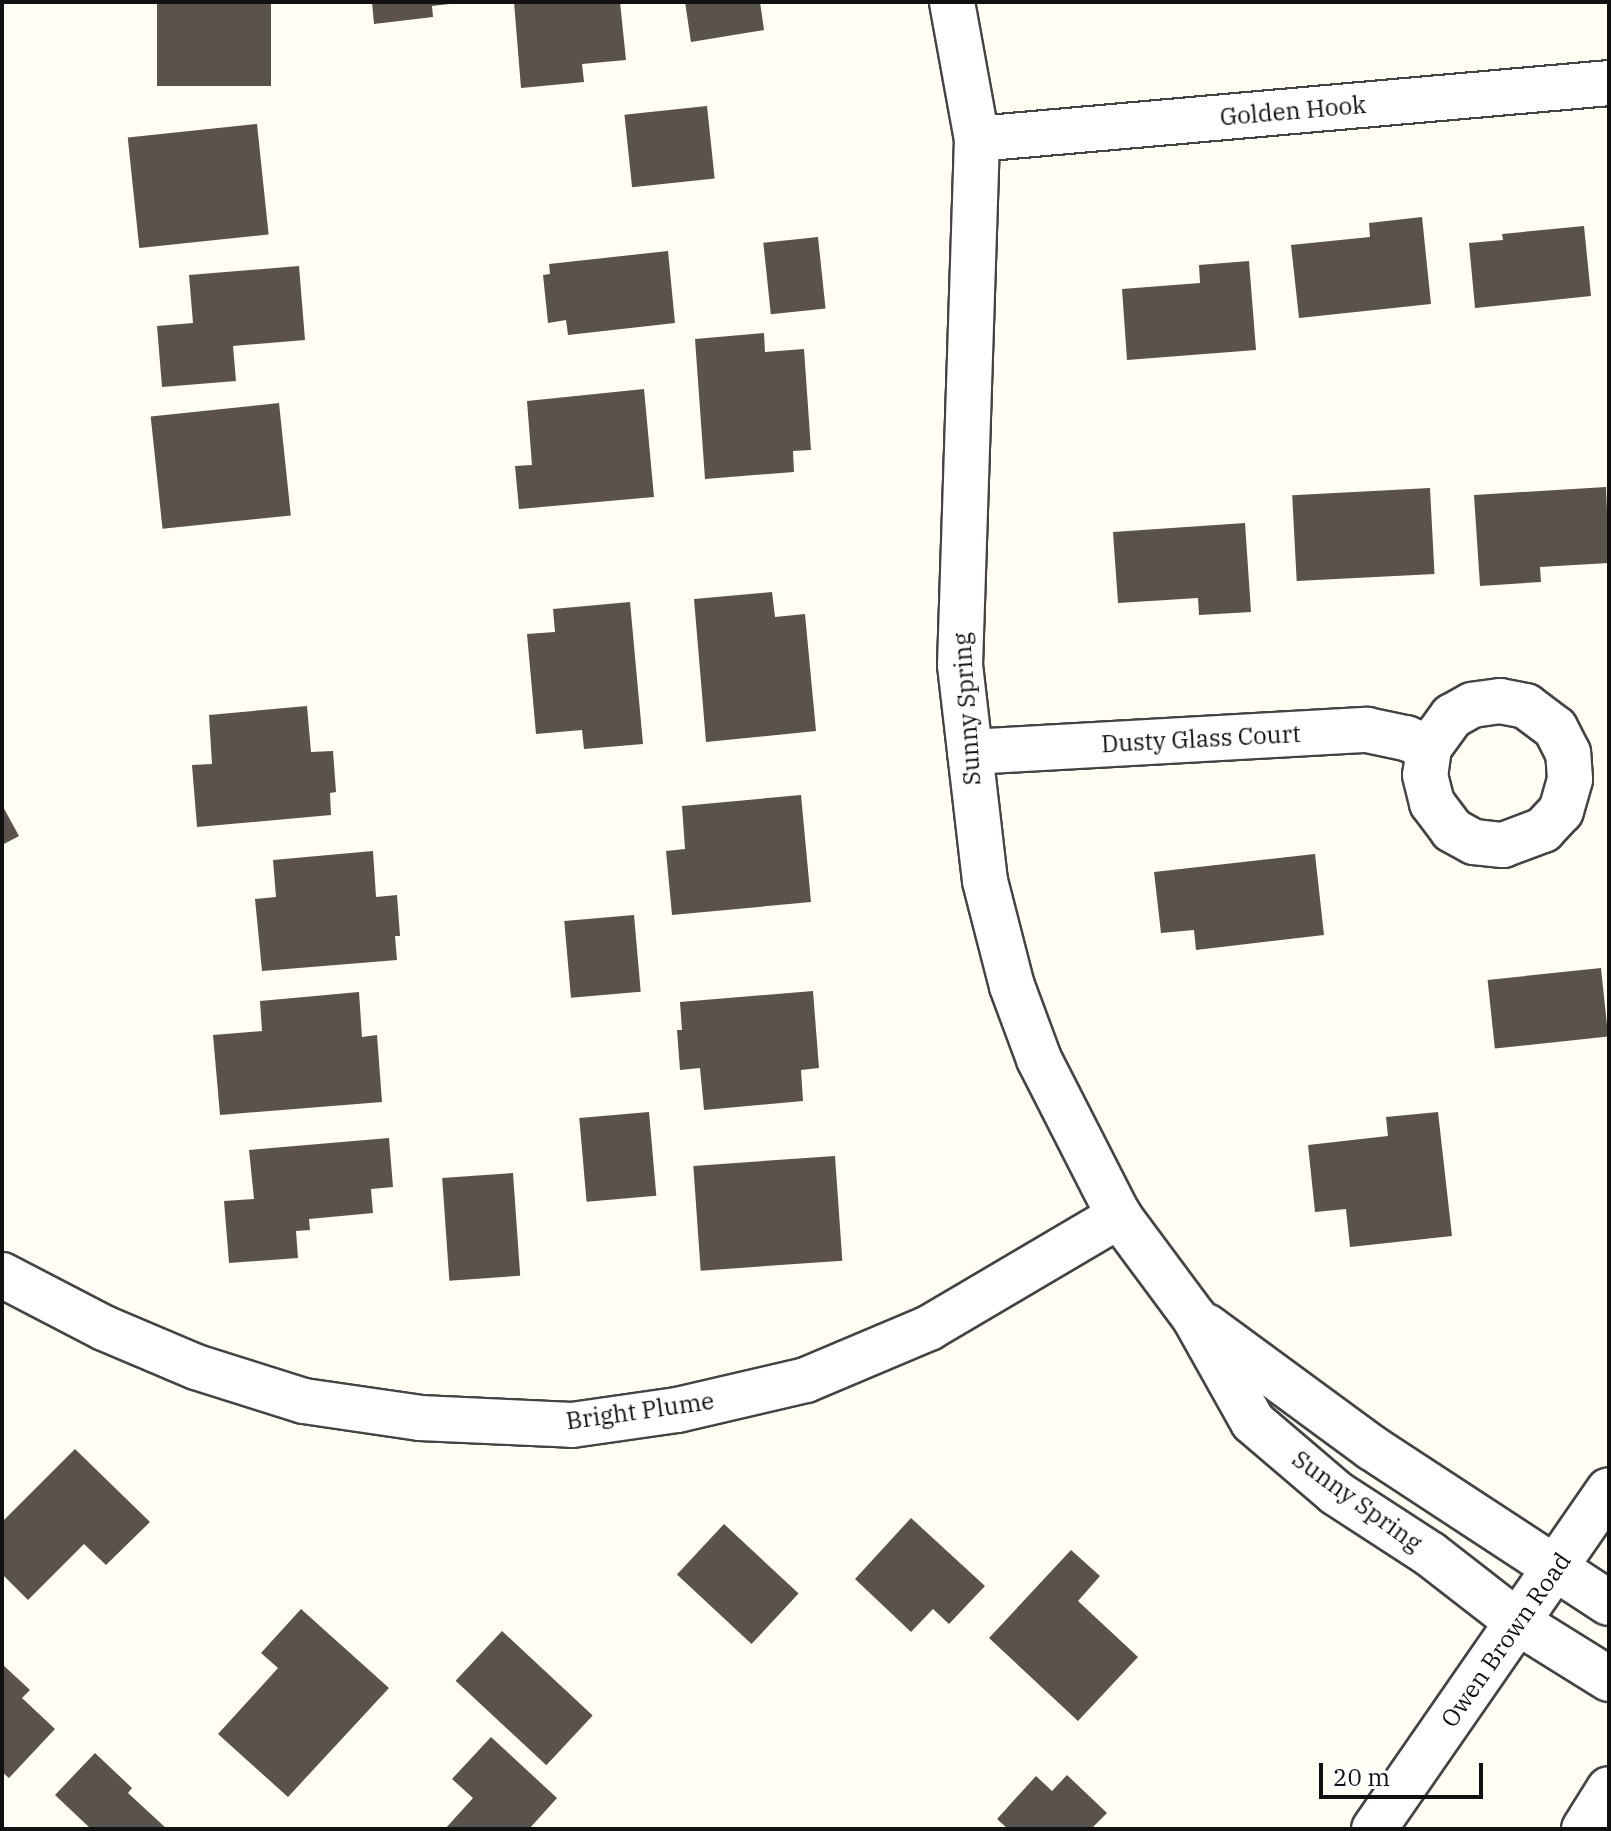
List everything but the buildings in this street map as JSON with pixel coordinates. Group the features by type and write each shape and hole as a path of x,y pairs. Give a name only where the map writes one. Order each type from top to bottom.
{"street":[{"name":"Sunny Spring","path":"952,2 977,139 960,665 974,807 985,881 1012,986 1039,1059 1119,1216 1194,1317 1253,1422 1336,1493 1430,1554 1519,1623 1609,1679"},
{"name":"Golden Hook","path":"977,139 1609,83"},
{"name":"Dusty Glass Court","path":"970,752 1367,730 1406,738 1429,748"},
{"name":"Bright Plume","path":"2,1275 104,1328 196,1367 304,1401 420,1418 572,1425 677,1410 806,1380 929,1328 1119,1216"},
{"name":"Sunny Spring","path":"1194,1317 1372,1448 1558,1566 1609,1603"},
{"name":"Owen Brown Road","path":"1374,1829 1609,1490"},
{"path":"1584,1829 1609,1789"}]}
